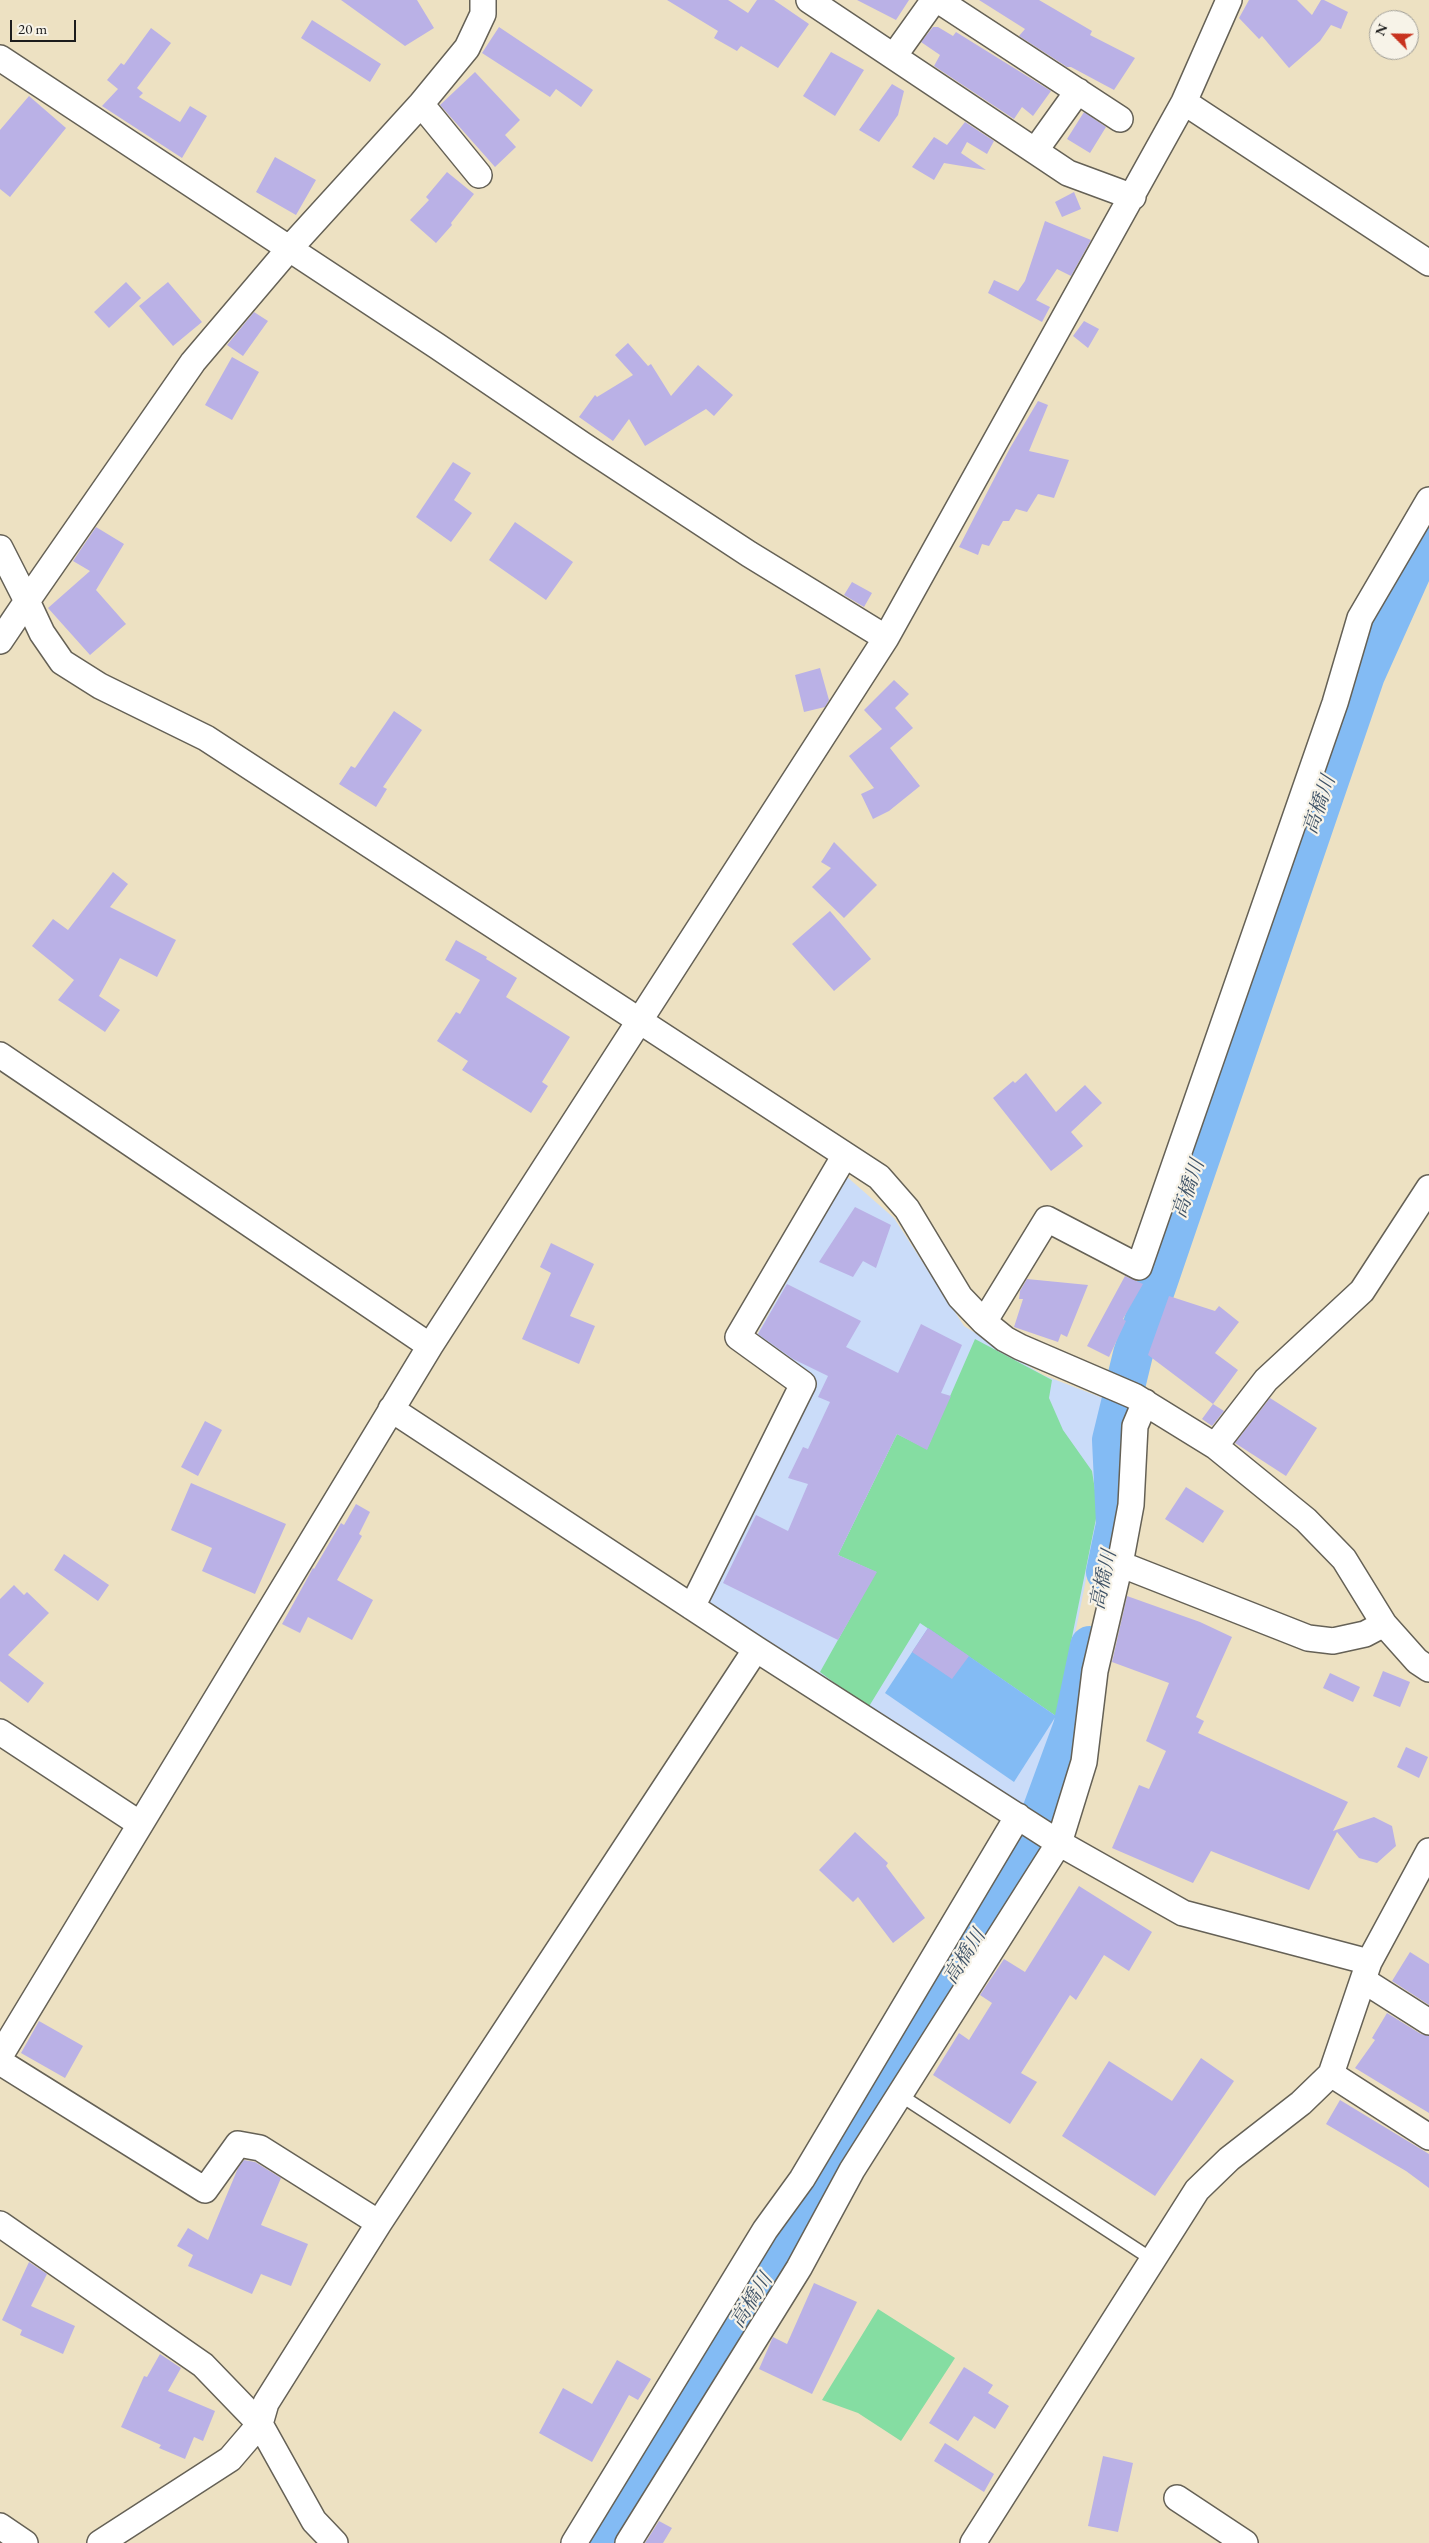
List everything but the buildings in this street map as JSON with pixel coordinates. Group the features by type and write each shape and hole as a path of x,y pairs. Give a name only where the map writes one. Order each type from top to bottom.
{"street":[{"path":"0,641 193,362 289,249 421,104 467,48 483,14 483,0"},
{"path":"810,0 1068,173 1133,196"},
{"path":"894,56 934,0"},
{"path":"938,0 1120,119"},
{"path":"0,2056 430,1346 886,638 1184,102 1229,0"},
{"path":"0,58 740,548 886,638"},
{"path":"1034,150 1078,91"},
{"path":"1184,102 1429,263"},
{"path":"421,104 479,176"},
{"path":"984,1322 1047,1219 1139,1268 1335,703 1360,618 1429,500"},
{"path":"0,548 42,633 62,662 100,686 206,738 879,1177 907,1209 960,1297 984,1322 1005,1339 1020,1347 1145,1402 1215,1446 1306,1520 1344,1559 1384,1624 1417,1661 1429,1669"},
{"path":"0,1055 430,1346"},
{"path":"692,1607 803,1384 738,1337 845,1154"},
{"path":"1215,1446 1266,1380 1362,1291 1429,1188"},
{"path":"628,2543 799,2268 852,2170 1059,1843 1084,1762 1094,1671 1120,1564 1131,1505 1134,1426 1145,1402"},
{"path":"391,1409 756,1649 1059,1843 1183,1913 1366,1971 1429,2022"},
{"path":"1120,1564 1308,1638 1333,1641 1365,1634 1384,1624"},
{"path":"100,2543 230,2459 260,2424 266,2403 379,2223 756,1649"},
{"path":"0,1732 140,1824"},
{"path":"574,2543 765,2230 802,2179 1018,1816"},
{"path":"973,2543 1198,2190 1229,2159 1300,2103 1331,2074 1366,1971 1429,1851"},
{"path":"0,2062 205,2190 238,2144 260,2148 379,2223"},
{"path":"1331,2074 1429,2137"},
{"path":"0,2224 203,2365 260,2424 314,2521 335,2543"},
{"path":"1177,2498 1245,2543"},
{"path":"0,2526 25,2543"}],"lane":[{"path":"900,2094 1153,2260"}],"shaded area":[{"path":"846,1176 894,1218 964,1326 1043,1375 1108,1400 1102,1425 1102,1500 1055,1733 1028,1811 707,1602 815,1384 754,1340"}],"green space":[{"path":"975,1339 1052,1380 1049,1398 1063,1430 1092,1471 1098,1509 1056,1716 920,1623 868,1708 820,1672 876,1572 838,1555 897,1434 927,1449"},
{"path":"878,2309 955,2358 901,2441 858,2413 822,2400"}],"water":[{"path":"928,1628 1056,1716 1014,1782 885,1693"}],"waterway":[{"name":"高橋川","path":"1106,1572 1116,1524 1112,1440 1133,1354 1365,675 1412,570 1429,544"},
{"name":"高橋川","path":"602,2543 712,2362 1025,1858 1073,1727 1090,1646"}]}
